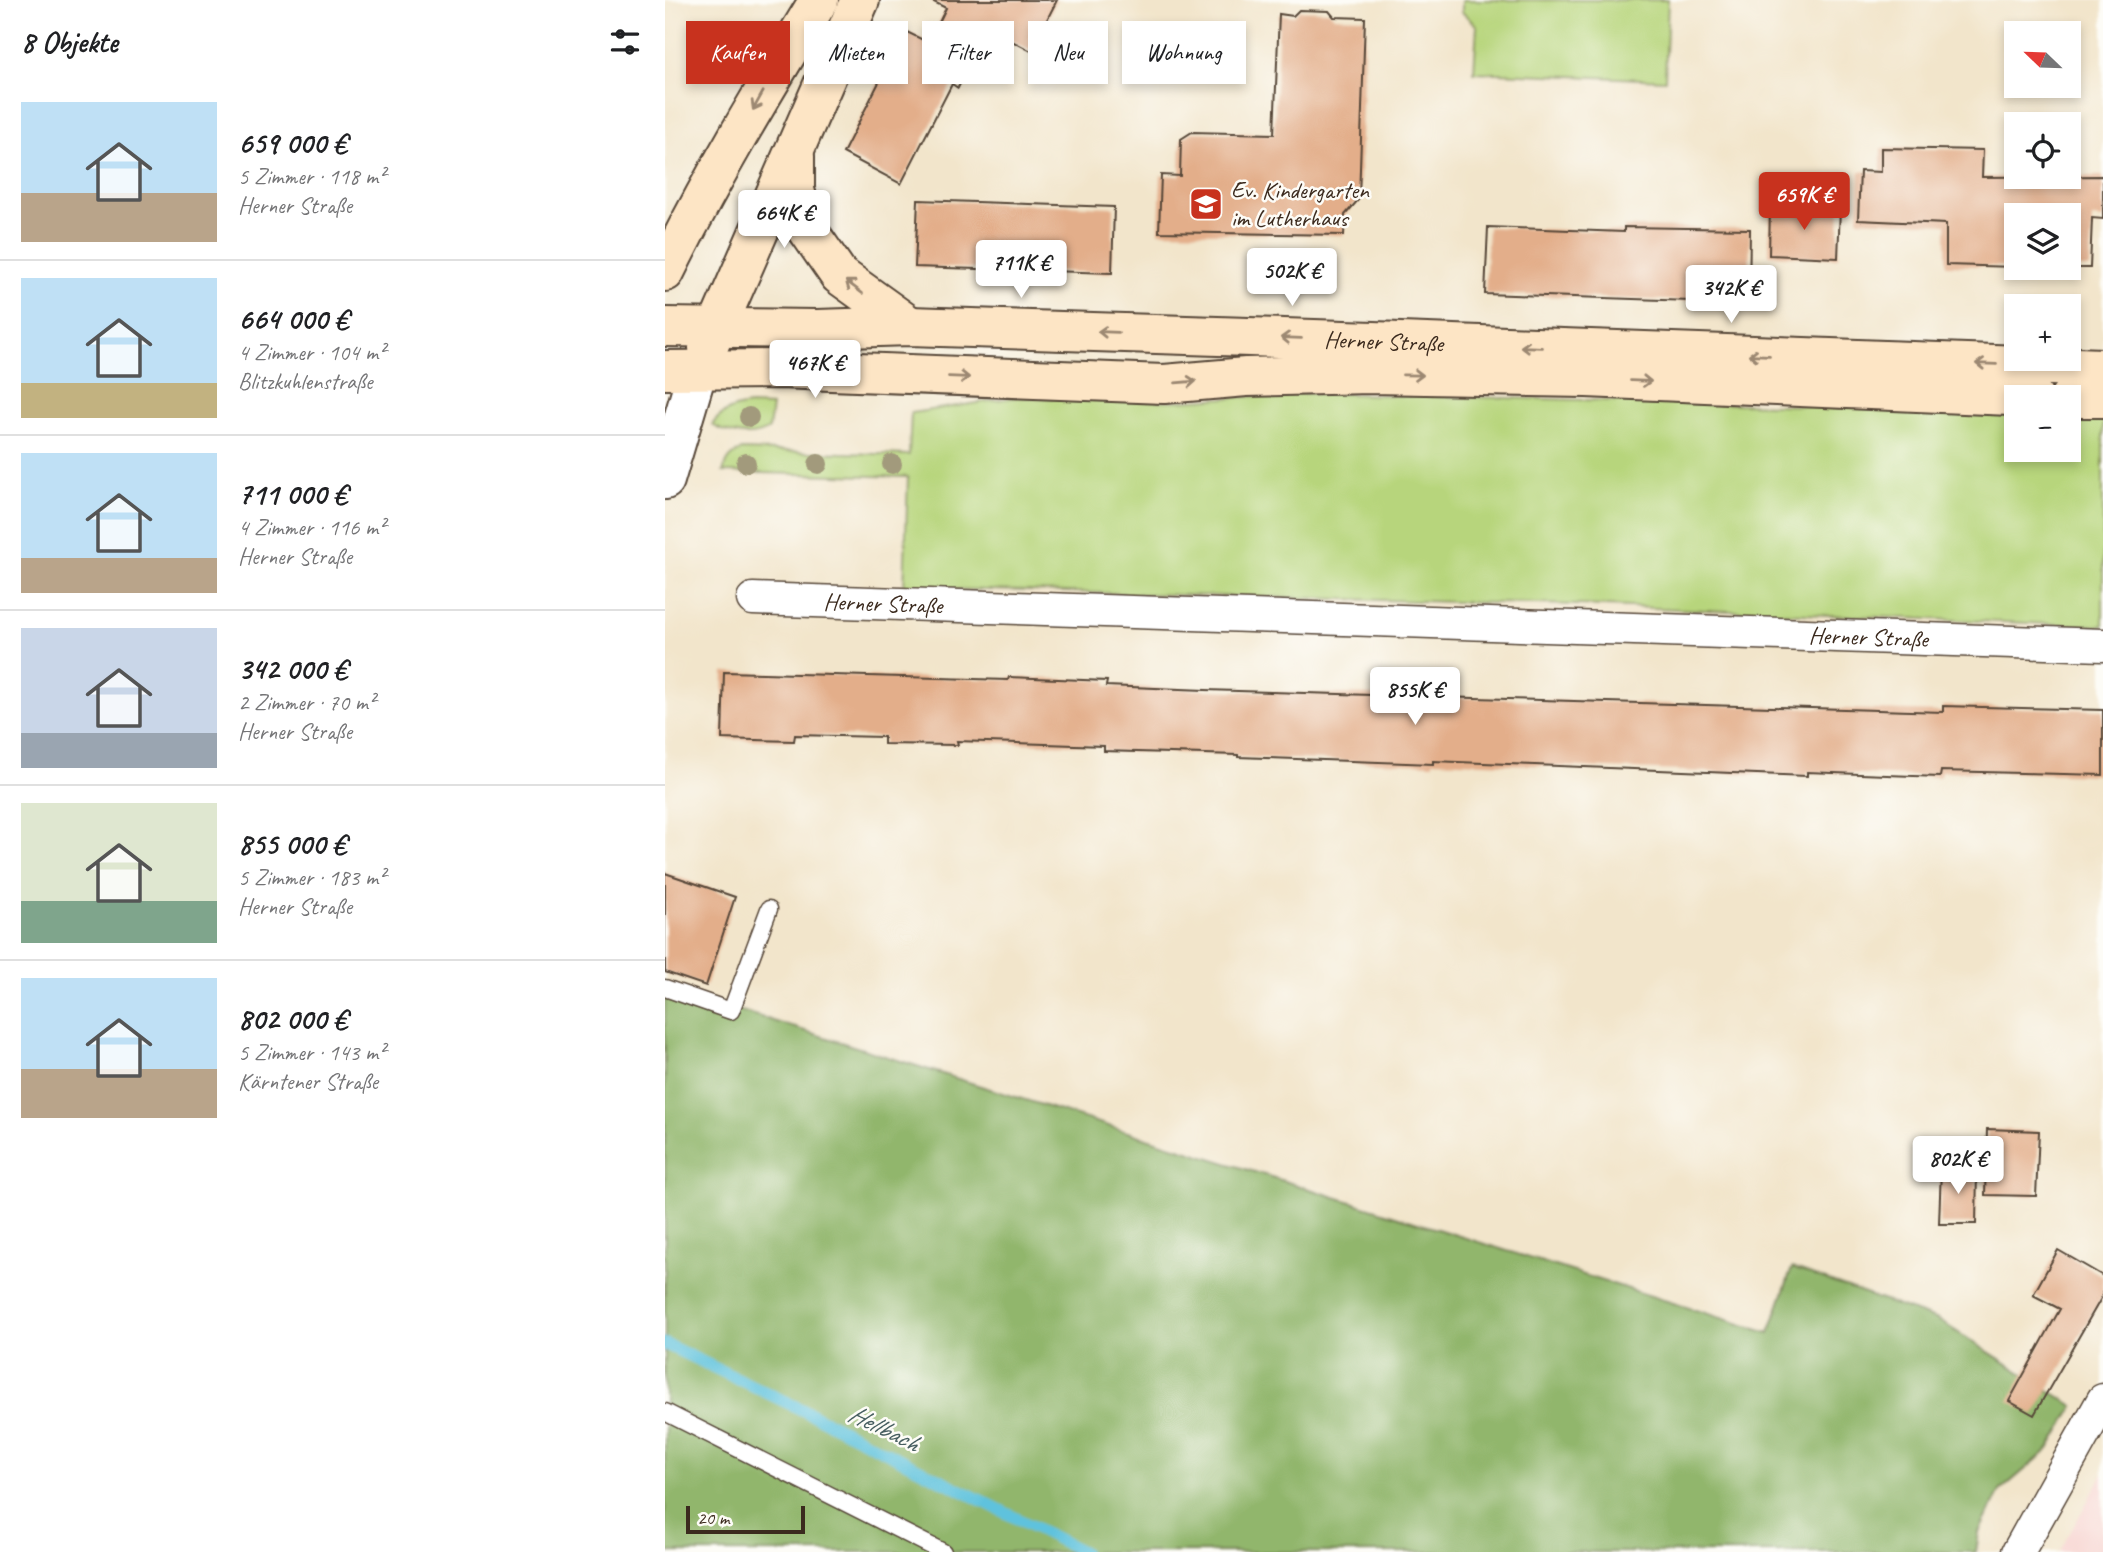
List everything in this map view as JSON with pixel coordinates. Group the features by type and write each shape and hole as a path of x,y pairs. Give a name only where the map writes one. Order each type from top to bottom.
{"main road":[{"path":"665,272 755,106 819,0"},
{"path":"681,370 717,328 860,0"},
{"path":"795,148 795,190 805,226 839,275 910,327"},
{"name":"Herner Straße","path":"665,327 910,327 1366,340 2103,369"},
{"name":"Herner Straße","path":"681,370 780,369 1164,384 1246,377 1371,374 2004,396"},
{"path":"2081,398 2103,398"}],"street":[{"path":"665,481 681,370"},
{"name":"Herner Straße","path":"753,599 2103,645"},
{"path":"2018,1552 2103,1400"}],"lane":[{"path":"665,988 731,1011 769,909"},
{"path":"665,1412 943,1552"}],"shaded area":[{"path":"2103,1474 2103,1552 2059,1552"}],"green space":[{"path":"1462,0 1668,0 1665,80 1474,72 1477,26 1462,12"},
{"path":"1306,393 2004,411 2004,462 2081,462 2081,412 2103,413 2103,626 1579,605 904,588 908,477 723,472 729,458 742,450 909,455 911,413 1017,397 1175,401"},
{"path":"750,405 772,406 769,429 748,435 725,431 712,425 729,410"},
{"path":"665,987 1769,1333 1792,1268 1938,1320 2074,1406 2049,1449 2000,1491 1979,1532 1976,1552 665,1552"}],"building":[{"path":"930,0 1057,0 1046,21 1028,21 1028,49 1014,42 1014,21 940,21 946,8"},
{"path":"1299,10 1329,11 1334,17 1365,18 1359,199 1345,215 1344,235 1159,232 1161,175 1180,176 1181,139 1192,132 1274,134 1279,14 1293,16"},
{"path":"908,32 922,40 922,84 952,84 901,184 843,153 878,84 908,84"},
{"path":"1881,148 1983,150 1982,177 2004,177 2004,189 2081,189 2081,176 2103,176 2103,219 2092,218 2090,268 2081,268 2081,203 2004,203 2004,267 1946,265 1946,224 1858,220 1860,171 1881,172"},
{"path":"918,200 1114,207 1112,273 915,267"},
{"path":"1770,206 1840,208 1838,258 1769,255"},
{"path":"1488,227 1624,232 1624,227 1750,229 1749,303 1485,294"},
{"path":"724,672 1008,680 1009,677 1107,681 1106,686 1205,690 1943,712 1943,706 2103,710 2103,775 1941,771 1940,777 1807,772 1807,776 1433,761 1433,764 1238,757 1104,751 1104,746 957,741 958,745 884,744 884,737 795,735 794,741 722,739"},
{"path":"665,873 735,897 706,986 665,972"},
{"path":"1987,1129 2039,1131 2036,1196 1985,1195"},
{"path":"1941,1168 1977,1169 1976,1224 1939,1224"},
{"path":"2058,1250 2103,1276 2103,1295 2034,1415 2009,1401 2060,1309 2033,1295"}],"waterway":[{"name":"Hellbach","path":"665,1344 813,1415 1083,1552"}],"place":[{"name":"Ev. Kindergarten im Lutherhaus","path":"1206,204"}]}
